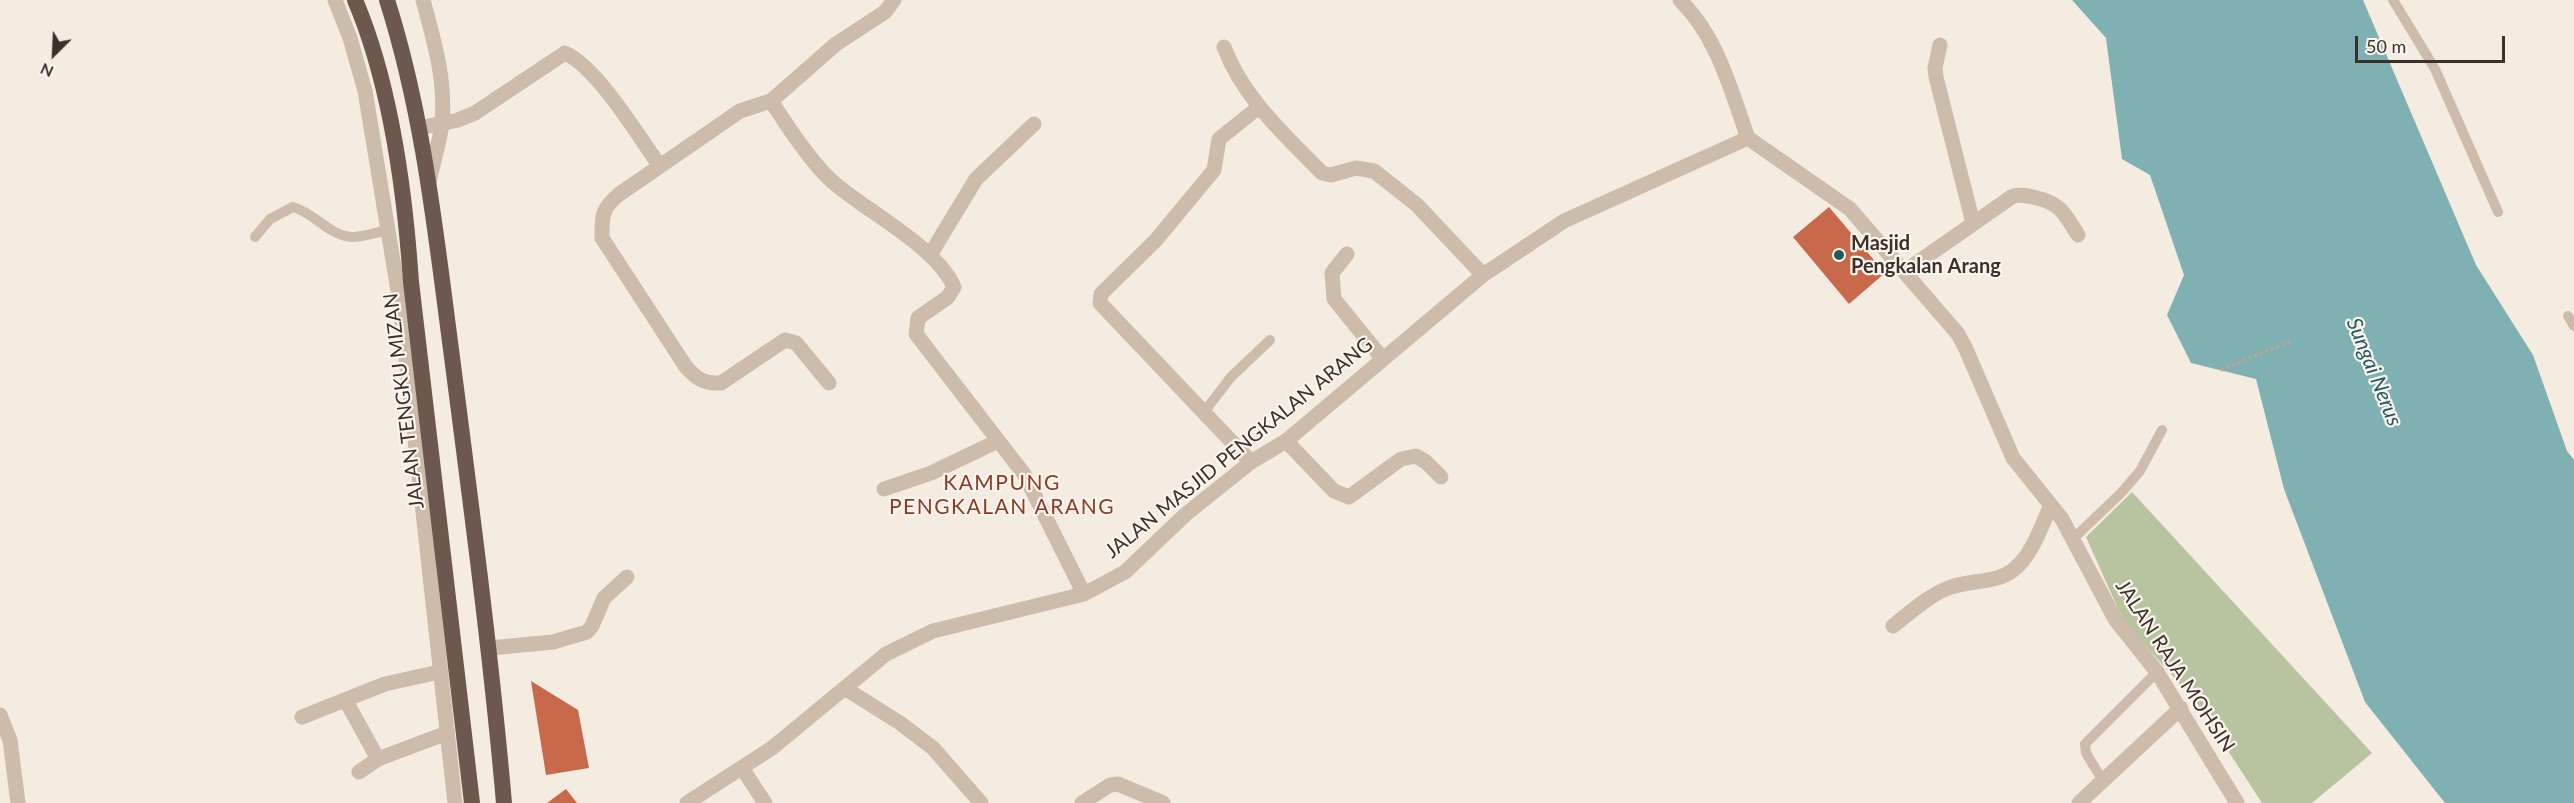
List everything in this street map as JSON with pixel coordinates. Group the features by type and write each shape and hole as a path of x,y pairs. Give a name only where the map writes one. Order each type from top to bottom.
{"highway":[{"name":"JALAN TENGKU MIZAN","path":"355,0 366,26 386,104 406,211 411,282 472,803"},
{"path":"387,0 401,43 429,182 490,648 504,803"}],"street":[{"path":"335,0 350,38 365,91 400,303 454,803"},
{"path":"423,0 440,62 443,87 442,124 429,182"},
{"path":"829,383 796,343 790,340 785,340 721,383 708,384 697,379 686,366 602,238 602,218 606,206 618,195 740,111 771,101 836,44 885,12 894,0"},
{"path":"1680,0 1704,26 1722,61 1748,138"},
{"path":"1940,45 1935,68 1936,77 1973,223"},
{"path":"1224,47 1240,79 1258,107 1322,173 1331,175 1356,168 1374,171 1417,205 1483,275"},
{"path":"419,128 442,124 475,113 565,53 576,58 600,84 660,166"},
{"path":"771,101 831,180 930,255 948,273 954,287 948,297 918,318 916,334 1024,474 1084,594"},
{"path":"1251,462 1100,303 1101,294 1156,240 1214,170 1219,139 1258,107"},
{"path":"930,255 976,179 1034,124"},
{"name":"JALAN RAJA MOHSIN","path":"1748,138 1851,209 1958,334 2013,458 2074,538 2115,619 2157,672 2181,708 2237,803"},
{"name":"JALAN MASJID PENGKALAN ARANG","path":"687,803 772,748 886,654 933,631 1084,594 1125,572 1186,514 1251,462 1286,441 1483,275 1564,220 1748,138"},
{"path":"1904,272 2013,196 2022,194 2050,201 2060,207 2078,235"},
{"path":"1347,254 1332,273 1335,299 1382,358"},
{"path":"884,489 931,473 998,441"},
{"path":"1286,441 1334,491 1349,497 1401,459 1416,456 1426,462 1441,477"},
{"path":"1893,626 1934,595 1951,587 2000,578 2017,566 2030,552 2051,506"},
{"path":"490,648 553,642 587,632 604,598 627,578"},
{"path":"302,717 346,702 385,684 440,672"},
{"path":"846,688 900,723 933,748 981,803"},
{"path":"346,702 378,759"},
{"path":"2079,803 2181,708"},
{"path":"0,715 10,740 6,752 18,803"},
{"path":"359,772 378,759 447,733"},
{"path":"742,768 765,803"},
{"path":"1082,803 1110,784 1118,784 1163,803"}],"lane":[{"path":"2393,0 2435,69 2498,212"},
{"path":"255,237 270,219 293,207 312,214 344,236 355,237 389,230"},
{"path":"1204,412 1231,377 1270,340"},
{"path":"2074,538 2121,493 2140,471 2162,430"},
{"path":"2103,781 2086,753 2085,744 2157,672"}],"path":[{"path":"2222,370 2293,340"}],"green space":[{"path":"2132,492 2372,753 2312,803 2262,803 2197,703 2124,622 2086,537"}],"water":[{"name":"Sungai Nerus","path":"2072,0 2363,0 2476,265 2533,355 2567,451 2574,460 2574,803 2445,803 2365,702 2284,489 2256,379 2191,363 2167,315 2184,275 2150,175 2122,159 2106,38"}],"building":[{"name":"Masjid Pengkalan Arang","path":"1829,207 1885,273 1849,304 1793,237"},
{"path":"531,681 578,710 589,768 546,775"},
{"path":"566,789 577,803 547,803"}],"place":[{"name":"Masjid Pengkalan Arang","path":"1839,255"}],"district":[{"name":"KAMPUNG PENGKALAN ARANG","path":"1002,495"}]}
